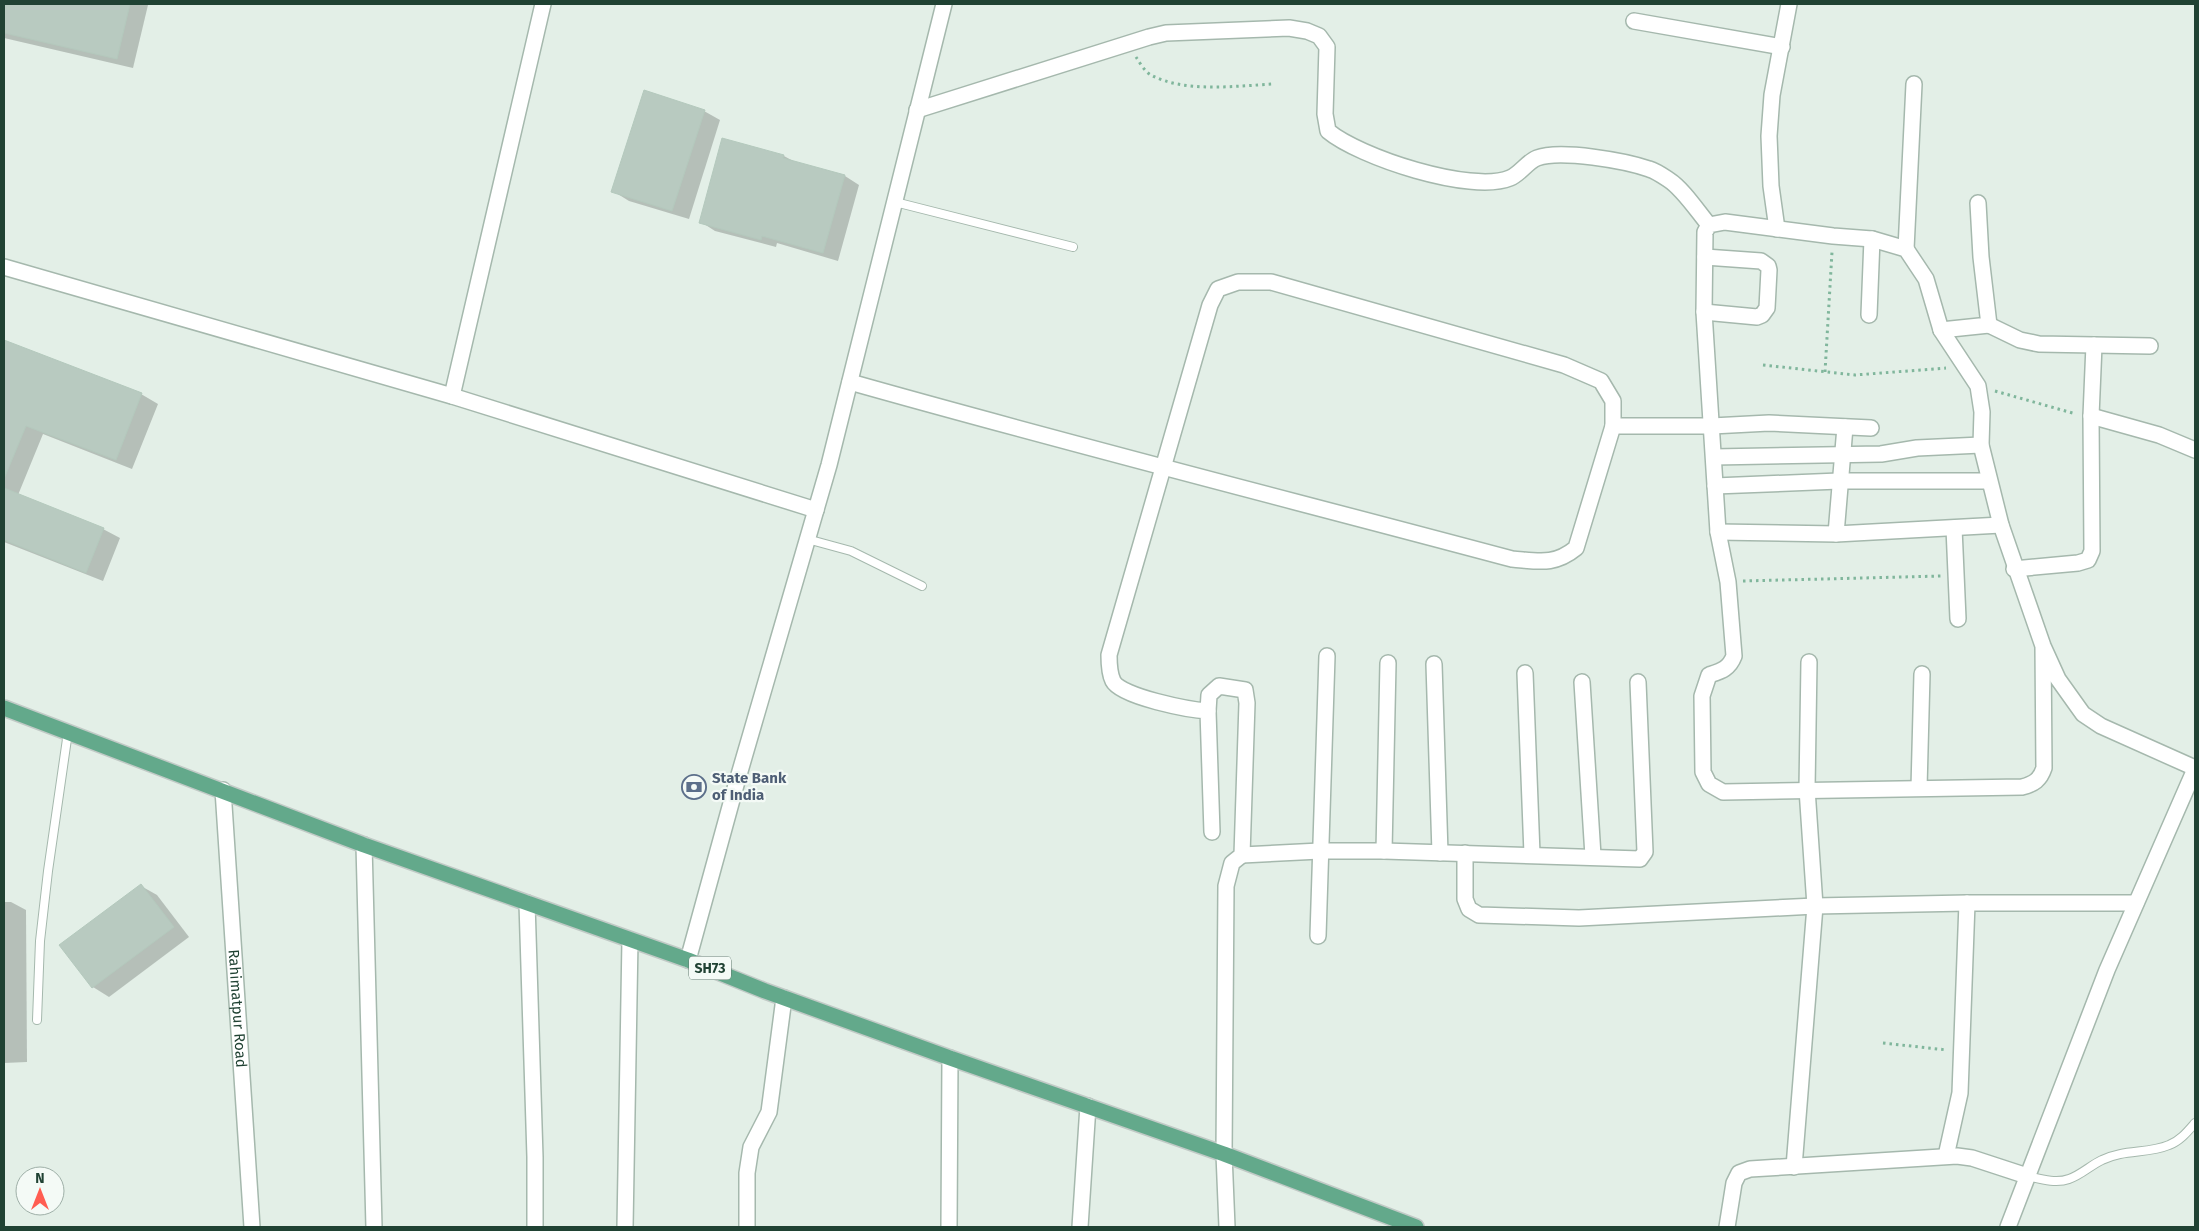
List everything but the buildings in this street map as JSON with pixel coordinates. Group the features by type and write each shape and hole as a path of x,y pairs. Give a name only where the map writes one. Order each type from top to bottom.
{"main road":[{"name":"SH73","path":"4,708 364,845 688,960 784,998 950,1058 1224,1154 1416,1227"}],"street":[{"path":"452,396 543,4"},
{"path":"688,960 736,785 816,510 850,382 944,4"},
{"path":"1777,228 1771,186 1768,136 1772,95 1789,4"},
{"path":"1634,21 1782,47"},
{"path":"917,110 1126,44 1166,34 1289,28 1307,30 1319,36 1327,47 1325,114 1328,131 1347,145 1373,157 1424,173 1484,182 1510,178 1538,158 1566,155 1620,161 1651,169 1671,181 1709,225"},
{"path":"1906,249 1914,84"},
{"path":"1978,203 1981,257 1989,325"},
{"path":"2008,1227 2107,970 2195,769 2101,726 2083,714 2058,679 2043,646 2014,569 2001,525 1981,445 1982,412 1978,386 1941,330 1926,278 1906,249 1899,245 1872,239 1833,236 1725,222 1709,225 1705,232 1704,312 1718,532 1728,582 1734,656 1726,668 1709,675 1702,696 1703,772 1709,784 1723,792 2022,787 2032,784 2041,778 2045,759 2043,646"},
{"path":"1869,315 1872,239"},
{"path":"1704,312 1757,317 1762,315 1767,308 1769,270 1768,266 1761,261 1705,257"},
{"path":"4,267 452,396 816,510"},
{"path":"850,382 1029,433 1164,466 1512,559 1545,562 1564,558 1576,548 1613,426 1613,400 1601,381 1564,365 1271,282 1238,282 1218,289 1210,305 1164,466 1109,655 1109,669 1114,683 1127,692 1191,710 1208,711"},
{"path":"1941,330 1989,325 2020,340 2038,344 2150,346"},
{"path":"2014,569 2078,563 2088,560 2092,550 2091,416 2094,345"},
{"path":"2091,416 2159,435 2195,450"},
{"path":"1613,426 1712,426 1769,423 1871,428"},
{"path":"1836,534 1844,426"},
{"path":"1714,457 1842,456 1881,454 1928,447 1981,445"},
{"path":"1715,486 1840,481 1989,481"},
{"path":"1718,532 1836,534 2001,525"},
{"path":"1954,528 1958,619"},
{"path":"1318,936 1327,656"},
{"path":"1794,1167 1814,906 1807,790 1810,662"},
{"path":"1384,852 1388,663"},
{"path":"1434,664 1440,853"},
{"path":"1525,673 1532,854"},
{"path":"1918,788 1922,674"},
{"path":"1582,682 1593,856"},
{"path":"1227,1227 1224,1154 1226,886 1232,864 1242,855 1320,851 1532,854 1640,858 1645,852 1638,682"},
{"path":"1212,832 1208,711 1209,695 1219,686 1244,690 1247,704 1242,855"},
{"name":"Rahimatpur Road","path":"223,790 252,1227"},
{"path":"364,845 374,1227"},
{"path":"1465,853 1466,900 1469,909 1480,915 1579,918 1814,906 1967,903 2136,903"},
{"path":"527,903 535,1157 535,1227"},
{"path":"1946,1156 1960,1093 1967,903"},
{"path":"625,1227 630,940"},
{"path":"747,1227 748,1173 751,1147 769,1112 784,998"},
{"path":"949,1227 950,1058"},
{"path":"1080,1227 1088,1106"},
{"path":"1728,1227 1734,1183 1739,1173 1750,1169 1946,1156 1972,1158 2027,1176"}],"lane":[{"path":"895,202 1073,247"},
{"path":"808,538 852,551 922,586"},
{"path":"37,1020 41,932 68,732"},
{"path":"2027,1176 2048,1181 2068,1179 2102,1160 2123,1152 2170,1145 2184,1135 2195,1123"}],"path":[{"path":"1126,44 1149,75 1184,86 1222,87 1273,84"},
{"path":"1825,372 1833,236"},
{"path":"1763,365 1855,375 1964,366"},
{"path":"1978,386 2068,412 2091,416"},
{"path":"1728,582 1955,575"},
{"path":"1883,1043 1962,1051"}],"place":[{"name":"State Bank of India","path":"694,787"}]}
